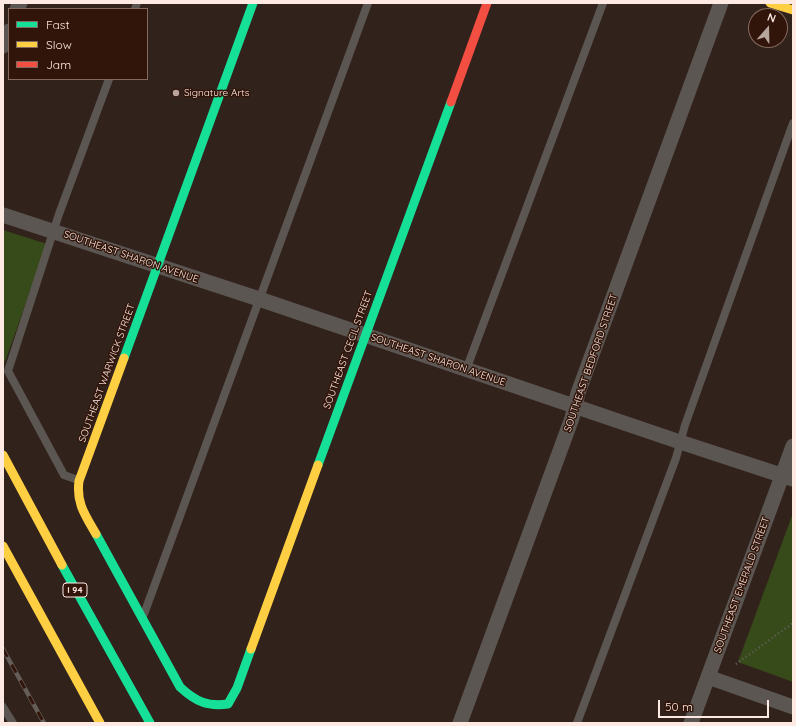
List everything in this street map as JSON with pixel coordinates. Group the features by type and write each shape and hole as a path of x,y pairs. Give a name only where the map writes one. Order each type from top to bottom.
{"main road":[{"name":"SOUTHEAST WARWICK STREET","path":"228,704 212,706 195,701 180,687 82,509 77,495 79,481 253,3"},
{"name":"SOUTHEAST CECIL STREET","path":"228,704 237,688 487,3"},
{"path":"770,3 793,10"},
{"name":"I 94","path":"3,455 79,598 150,723"},
{"path":"3,546 100,723"}],"street":[{"name":"SOUTHEAST BEDFORD STREET","path":"460,723 572,418 575,406 721,3"},
{"path":"3,46 8,34"},
{"name":"SOUTHEAST SHARON AVENUE","path":"3,216 55,231 788,477"},
{"name":"SOUTHEAST EMERALD STREET","path":"691,723 708,676 788,477 793,446"},
{"path":"708,676 793,707"}],"lane":[{"path":"142,619 368,3"},
{"path":"466,370 603,3"},
{"path":"79,481 64,475 8,371 55,231 59,214 109,80"},
{"path":"577,723 676,458 680,442 793,123"},
{"path":"3,706 13,723"}],"path":[{"path":"736,664 793,623"}],"green space":[{"path":"3,230 47,244 5,362 3,358"},
{"path":"793,513 793,682 738,662"}],"railway":[{"path":"3,649 44,723"}],"traffic: fast":[{"path":"124,358 253,3"},
{"path":"318,465 451,102"},
{"path":"96,534 180,687 191,696 208,704 228,704 237,688 251,649"},
{"path":"62,565 150,723"}],"traffic: slow":[{"path":"770,3 793,10"},
{"path":"96,534 82,509 78,489 79,481 124,358"},
{"path":"3,455 62,565"},
{"path":"251,649 318,465"},
{"path":"3,546 100,723"}],"traffic: jam":[{"path":"451,102 487,3"}],"place":[{"name":"Signature Arts","path":"176,93"}]}
